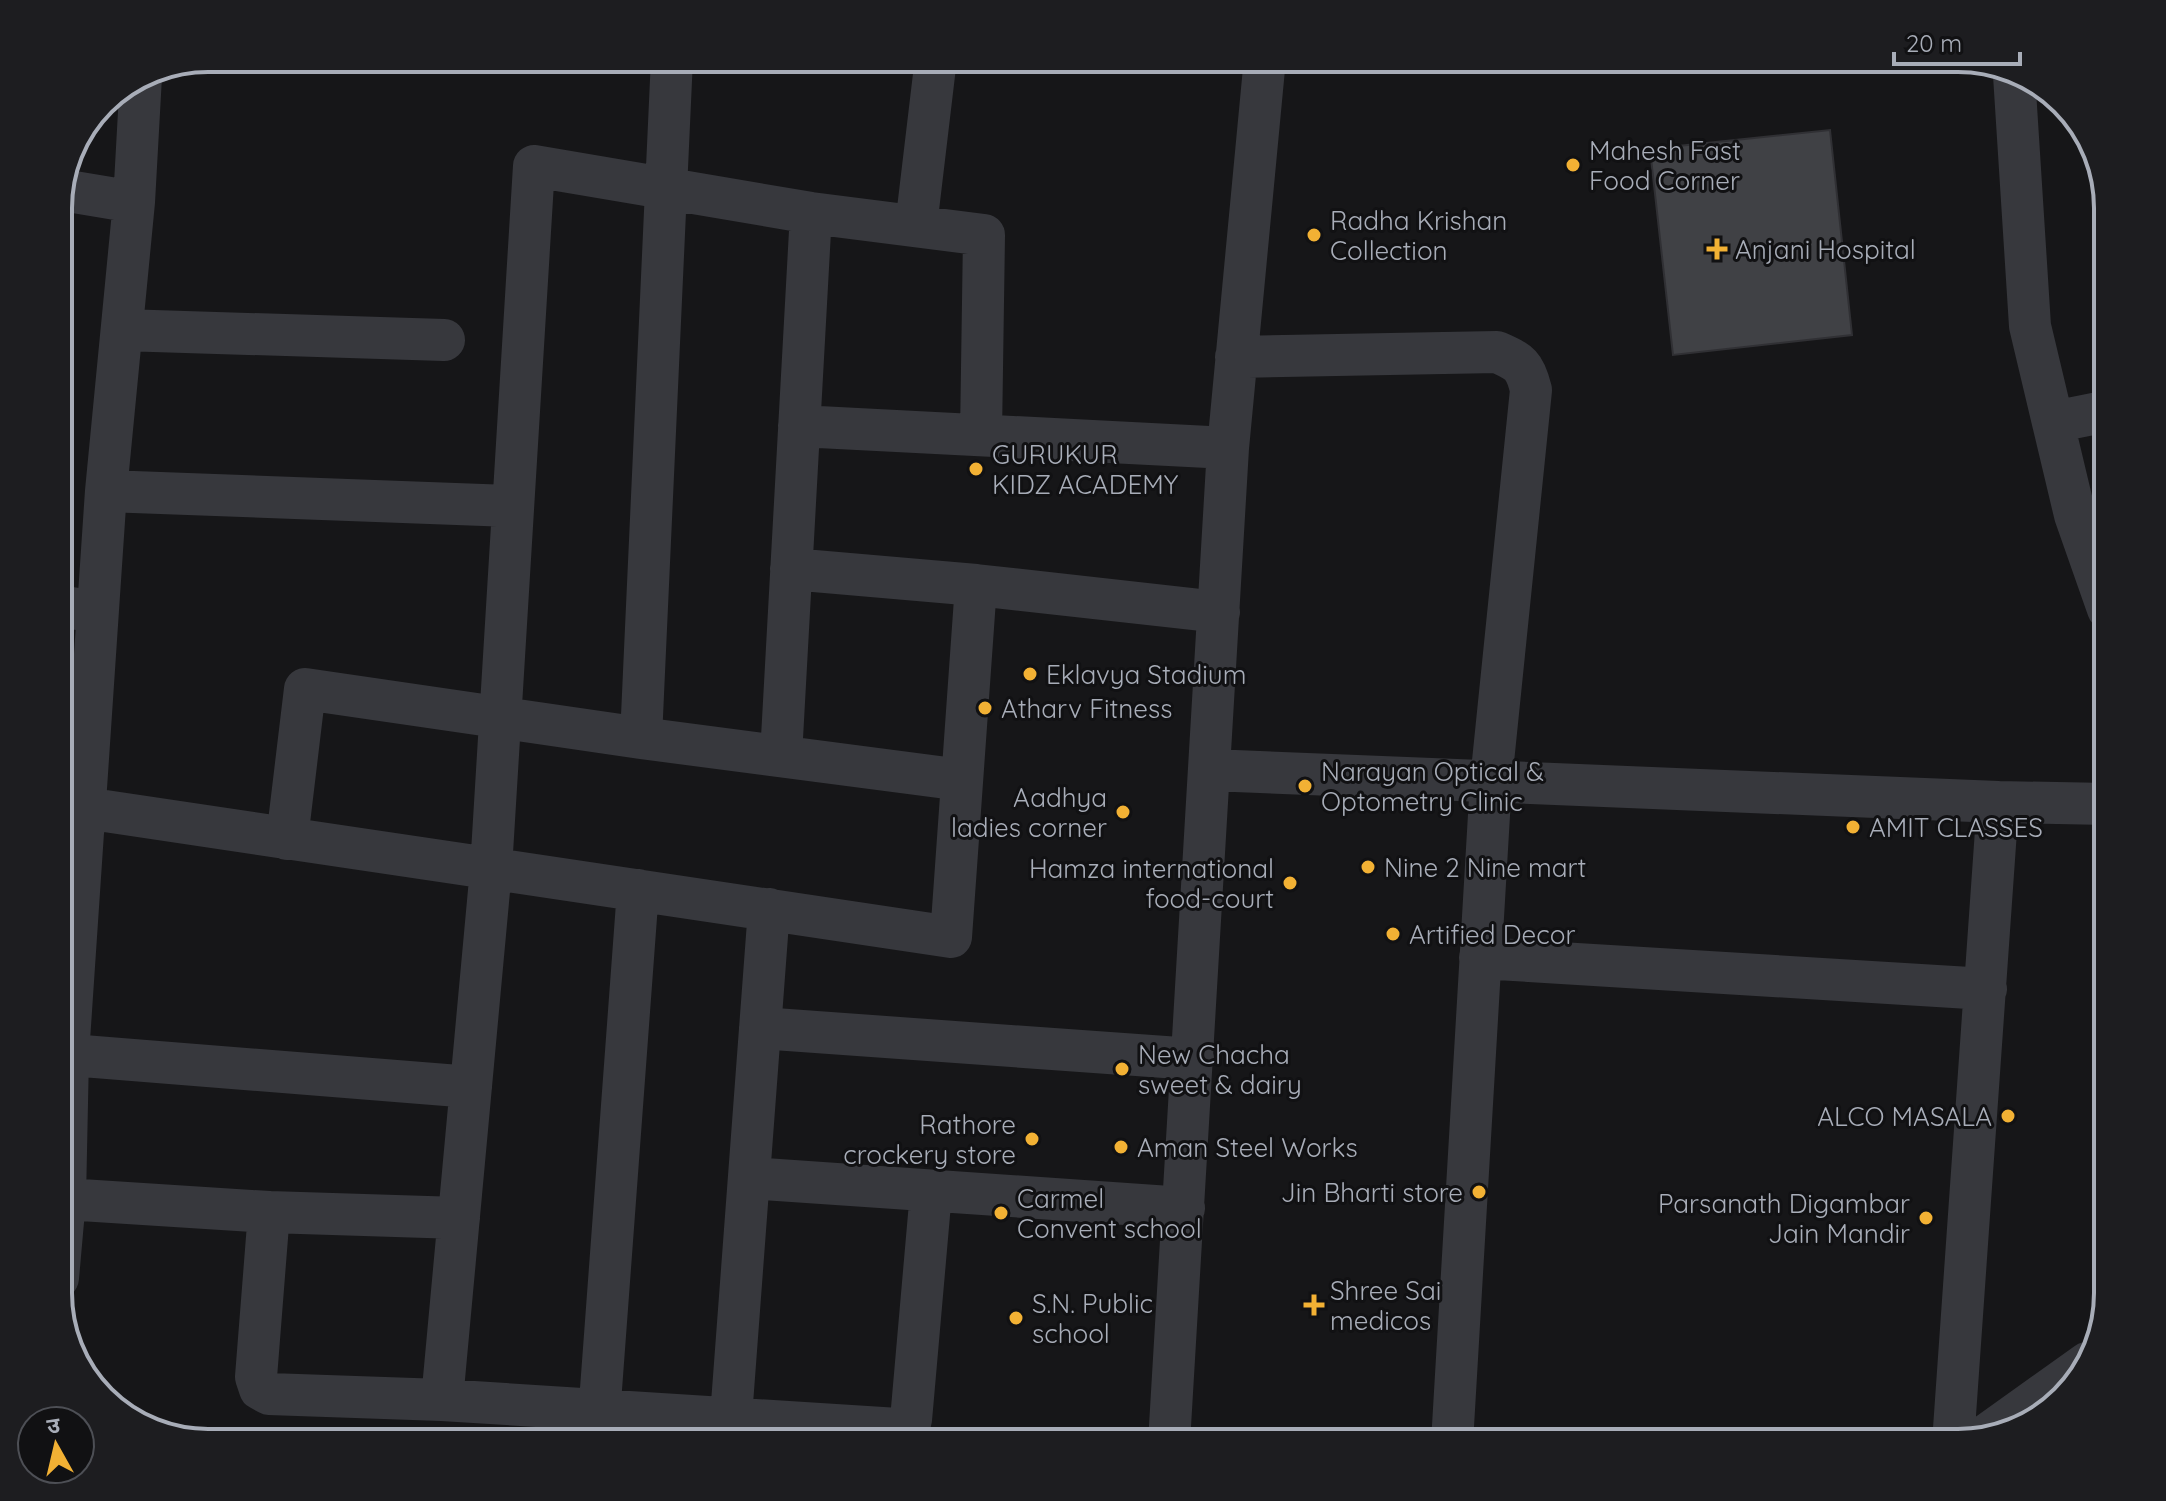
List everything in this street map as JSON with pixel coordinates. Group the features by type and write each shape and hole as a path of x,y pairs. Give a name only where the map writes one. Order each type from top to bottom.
{"street":[{"path":"641,738 671,72"},
{"path":"916,226 934,72"},
{"path":"1170,1429 1228,448 1264,72"},
{"path":"2015,84 2030,326 2075,515 2094,569"},
{"path":"72,954 85,808 74,737 78,609 106,491 134,202 140,91"},
{"path":"442,1400 491,869 534,166 811,213 984,235 981,435"},
{"path":"73,192 134,202"},
{"path":"781,756 811,213"},
{"path":"122,330 444,340"},
{"path":"1236,357 1497,352 1517,361 1527,371 1531,390 1491,781 1453,1429"},
{"path":"2053,422 2094,414"},
{"path":"799,426 1228,448"},
{"path":"106,491 513,506"},
{"path":"791,569 976,585 1219,612"},
{"path":"85,808 951,937 976,585"},
{"path":"287,839 305,689 641,738 962,780"},
{"path":"1210,770 2094,804"},
{"path":"1954,1429 1998,802"},
{"path":"599,1426 638,890"},
{"path":"731,1417 769,909"},
{"path":"1480,958 1986,989"},
{"path":"760,1028 1193,1059"},
{"path":"72,1056 471,1087"},
{"path":"749,1178 1184,1208"},
{"path":"269,1212 256,1377 260,1389 269,1394 442,1400 599,1426 731,1417 898,1429 906,1427 911,1420 931,1192"},
{"path":"72,1199 269,1212 459,1218"},
{"path":"2010,1418 2061,1381"}],"building":[{"path":"1830,130 1852,335 1673,355 1650,149"}],"place":[{"name":"Mahesh Fast Food Corner","path":"1573,165"},
{"name":"Radha Krishan Collection","path":"1314,235"},
{"name":"Anjani Hospital","path":"1717,249"},
{"name":"GURUKUR KIDZ ACADEMY","path":"976,469"},
{"name":"Eklavya Stadium","path":"1030,674"},
{"name":"Atharv Fitness","path":"985,708"},
{"name":"Narayan Optical & Optometry Clinic","path":"1305,786"},
{"name":"Aadhya ladies corner","path":"1123,812"},
{"name":"AMIT CLASSES","path":"1853,827"},
{"name":"Nine 2 Nine mart","path":"1368,867"},
{"name":"Hamza international food-court","path":"1290,883"},
{"name":"Artified Decor","path":"1393,934"},
{"name":"New Chacha sweet & dairy","path":"1122,1069"},
{"name":"ALCO MASALA","path":"2008,1116"},
{"name":"Rathore crockery store","path":"1032,1139"},
{"name":"Aman Steel Works","path":"1121,1147"},
{"name":"Jin Bharti store","path":"1479,1192"},
{"name":"Carmel Convent school","path":"1001,1213"},
{"name":"Parsanath Digambar Jain Mandir","path":"1926,1218"},
{"name":"Shree Sai medicos","path":"1314,1305"},
{"name":"S.N. Public school","path":"1016,1318"}]}
